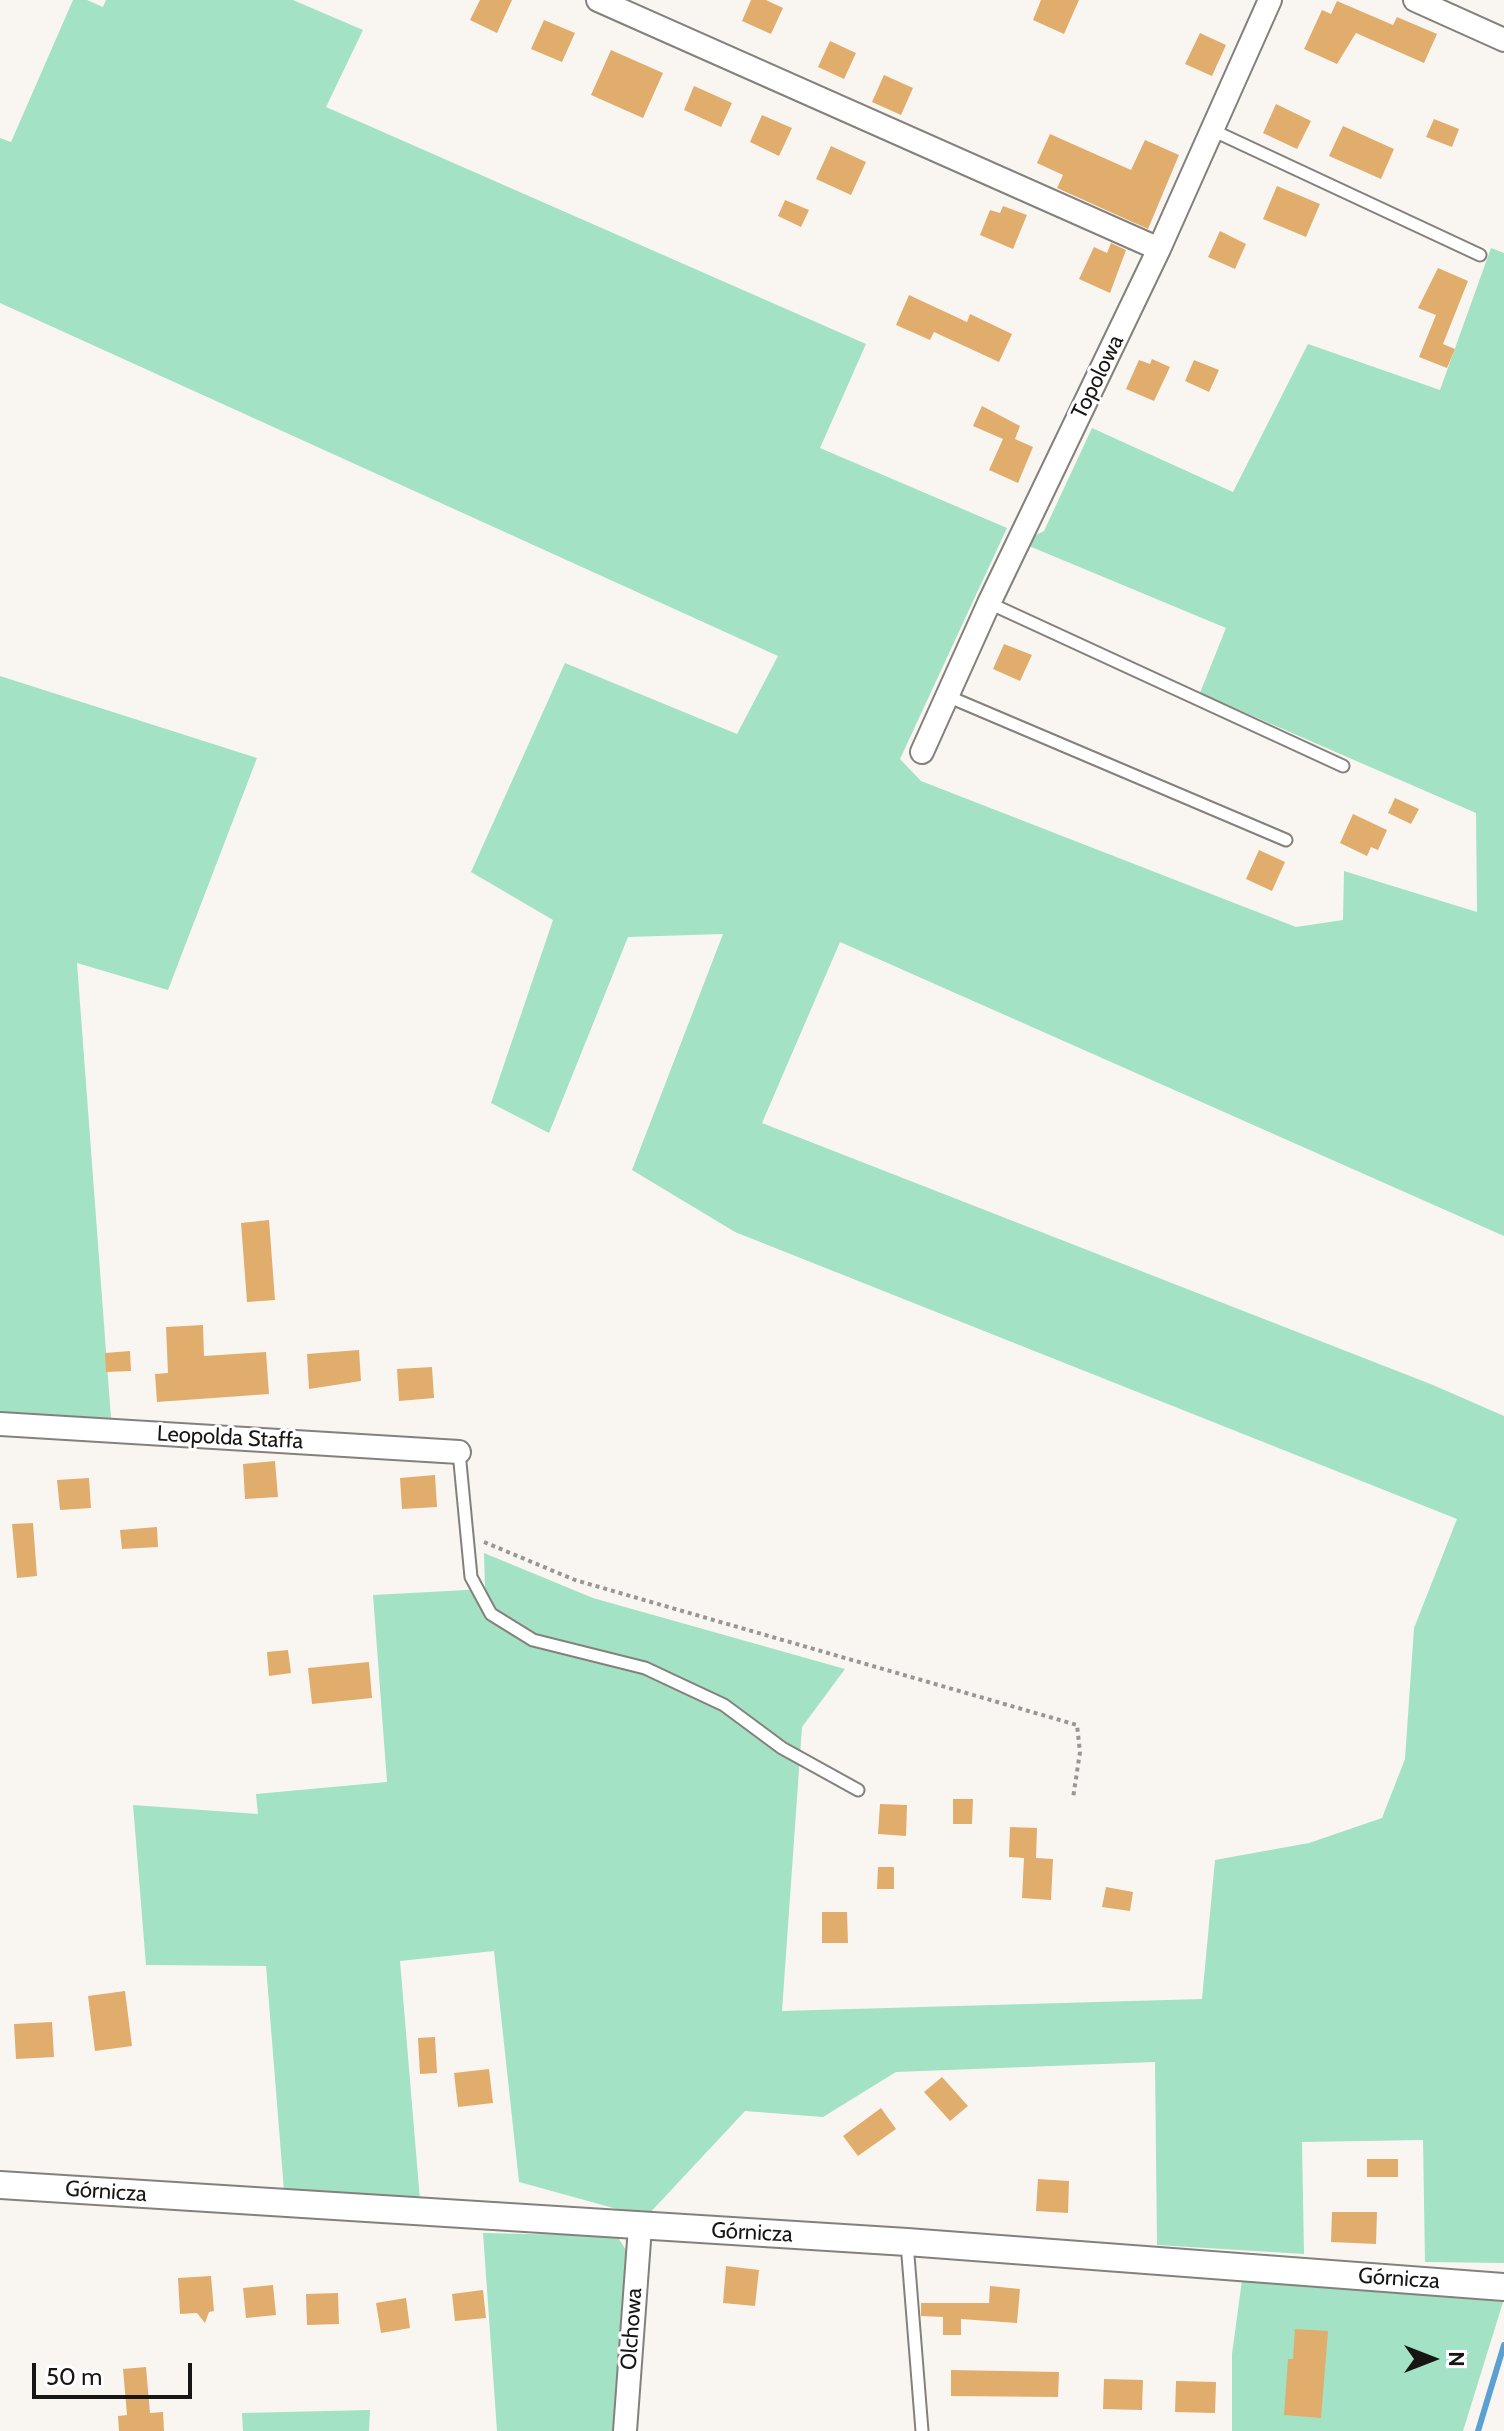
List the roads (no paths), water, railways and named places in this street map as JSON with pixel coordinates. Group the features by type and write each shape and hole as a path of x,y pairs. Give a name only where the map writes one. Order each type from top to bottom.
{"street":[{"path":"598,0 1159,249"},
{"name":"Topolowa","path":"922,752 989,603 1159,249 1270,0"},
{"path":"1415,0 1504,40"},
{"name":"Leopolda Staffa","path":"0,1424 459,1452"},
{"name":"Górnicza","path":"0,2185 907,2242 1504,2287"},
{"name":"Olchowa","path":"625,2431 640,2227"}],"lane":[{"path":"1212,130 1480,255"},
{"path":"989,603 1343,766"},
{"path":"947,696 1286,840"},
{"path":"459,1452 471,1577 491,1614 533,1640 645,1668 724,1705 782,1748 858,1790"},
{"path":"907,2242 922,2431"}],"waterway":[{"path":"1478,2431 1504,2345"}]}
